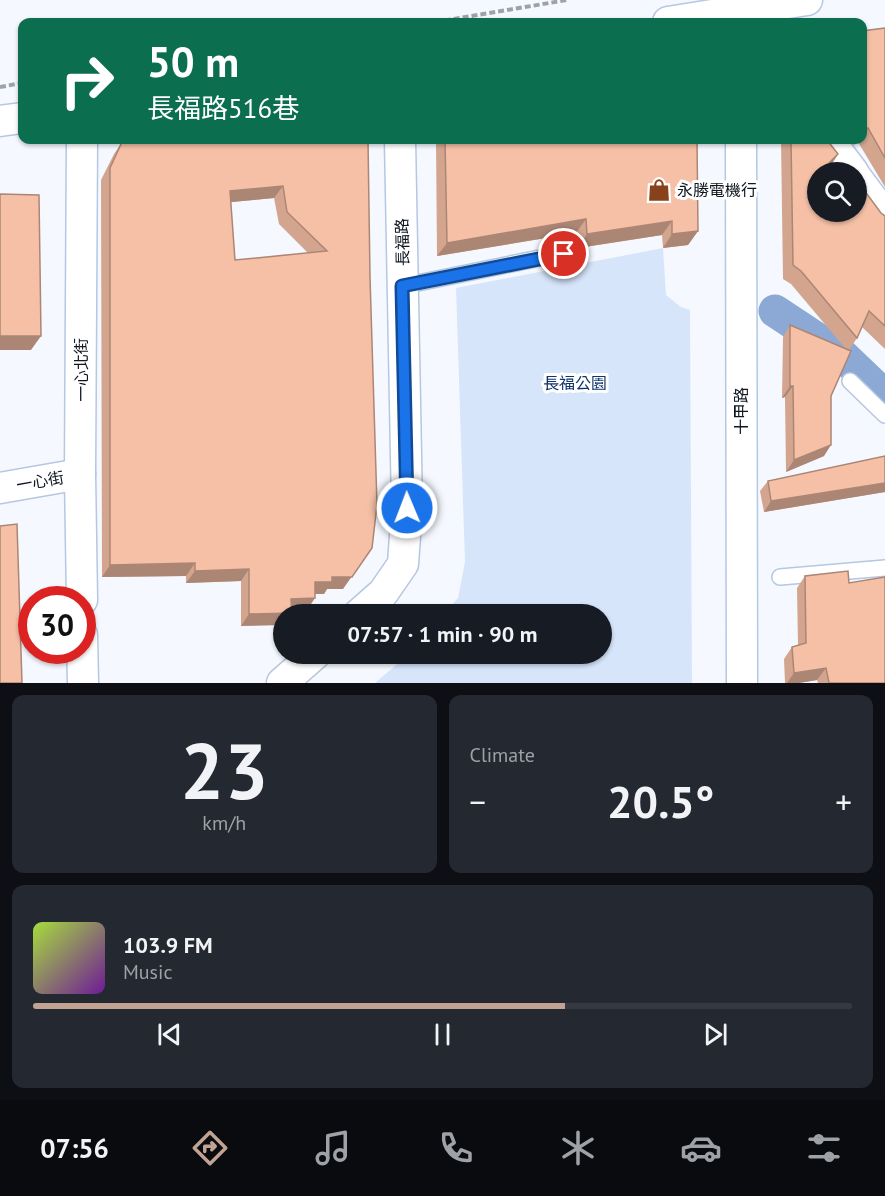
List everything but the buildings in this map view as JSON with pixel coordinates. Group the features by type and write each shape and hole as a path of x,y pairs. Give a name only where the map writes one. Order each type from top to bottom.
{"street":[{"path":"705,18 742,14 807,0"},
{"path":"0,121 18,119"},
{"name":"一心北街","path":"82,144 80,474 82,586"},
{"name":"長福路","path":"370,604 383,593 403,564 407,508 400,144"},
{"name":"十甲路","path":"741,144 742,683"},
{"path":"832,144 846,162"},
{"path":"867,192 885,216"},
{"name":"一心街","path":"0,488 80,474"},
{"path":"83,664 83,683"},
{"path":"282,683 304,664"}],"lane":[{"path":"402,286 564,254"},
{"path":"850,381 885,415"},
{"path":"780,577 885,568"}],"path":[{"path":"460,18 567,0"},
{"path":"0,87 18,84"}],"green space":[{"name":"長福公園","path":"663,248 666,295 681,307 690,310 692,683 375,683 397,664 612,664 612,604 453,604 458,598 465,562 456,288"}],"waterway":[{"path":"775,311 843,356 885,396"}],"place":[{"name":"永勝電機行","path":"659,190"}],"route":[{"path":"407,508 402,286 564,254"}]}
